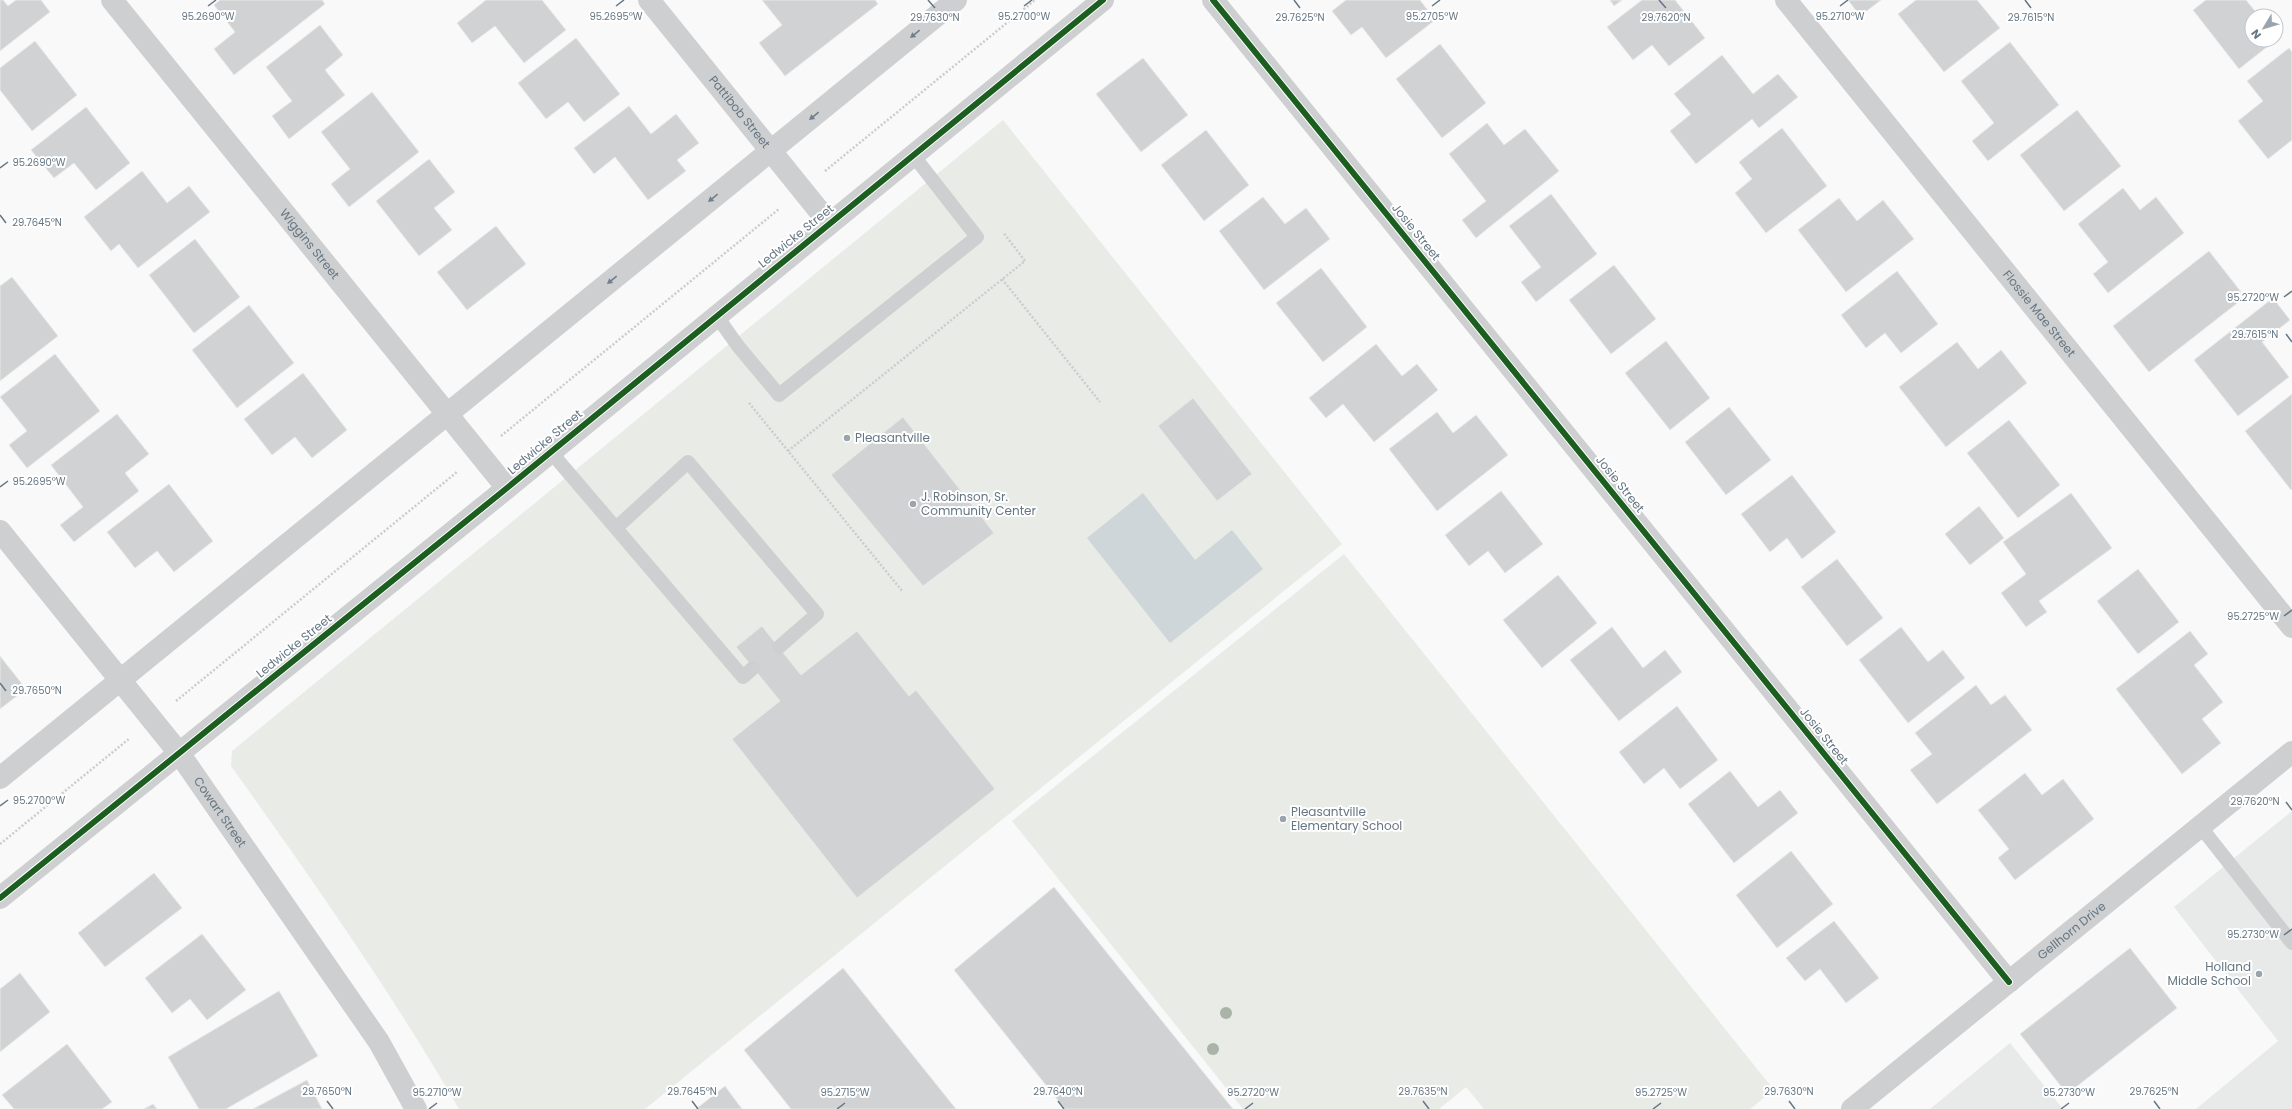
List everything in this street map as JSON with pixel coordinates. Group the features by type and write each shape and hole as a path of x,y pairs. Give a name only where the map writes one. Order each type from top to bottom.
{"street":[{"name":"Wiggins Street","path":"112,0 507,488"},
{"name":"Pattibob Street","path":"649,0 829,223"},
{"path":"0,778 956,0"},
{"name":"Ledwicke Street","path":"0,898 507,488 716,315 1103,0"},
{"name":"Josie Street","path":"1213,0 2009,982"},
{"name":"Flossie Mae Street","path":"1786,0 2292,627"},
{"name":"Cowart Street","path":"0,531 179,753 379,1042 416,1109"},
{"name":"Gellhorn Drive","path":"1852,1109 2292,752"}],"lane":[{"path":"716,315 738,346 779,395 977,237 913,155"},
{"path":"550,451 743,677 753,668"},
{"path":"616,528 688,462 817,614 779,647"},
{"path":"2200,826 2292,943"}],"path":[{"path":"0,844 1035,0"},
{"path":"788,451 1025,261 1001,230"},
{"path":"1002,279 1100,402"},
{"path":"746,399 903,592"}],"shaded area":[{"path":"1003,120 1342,544 645,1109 459,1109 406,1021 378,978 320,892 231,766 232,751"},
{"path":"1143,493 1195,560 1232,530 1263,569 1170,643 1087,538"},
{"name":"Pleasantville Elementary School","path":"1344,554 1774,1090 1750,1109 1484,1109 1466,1087 1439,1109 1243,1109 1012,821"},
{"name":"Holland Middle School","path":"2292,811 2292,1109 2196,1109 2278,1041 2174,907"},
{"path":"2010,1043 2063,1109 1930,1109"}],"building":[{"path":"0,0 3,0 8,6 16,0 41,0 50,12 0,51"},
{"path":"220,0 322,0 325,4 234,75 214,49 235,32 214,5"},
{"path":"486,0 542,0 566,30 524,63 495,26 472,43 457,23"},
{"path":"762,0 875,0 878,4 785,76 759,43 782,25"},
{"path":"1346,0 1420,0 1435,20 1386,58 1362,27 1351,35 1332,11"},
{"path":"1610,0 1622,0 1614,6"},
{"path":"1642,0 1675,0 1705,38 1669,66 1652,45 1633,60 1607,27"},
{"path":"1848,0 1881,0 1860,16"},
{"path":"1916,0 1977,0 2000,28 1944,72 1898,14"},
{"path":"2206,0 2246,0 2252,8 2244,8 2244,48 2266,48 2239,69 2193,10"},
{"path":"320,25 343,55 325,70 345,95 289,139 272,116 292,101 266,67"},
{"path":"576,38 620,94 584,122 568,102 546,119 518,83"},
{"path":"35,41 77,95 32,131 0,90 0,68"},
{"path":"2010,42 2059,105 1988,161 1972,141 1994,123 1961,81"},
{"path":"1440,44 1486,103 1442,138 1396,79"},
{"path":"2289,48 2292,52 2292,140 2268,159 2238,121 2263,101 2247,81"},
{"path":"1722,55 1753,94 1778,74 1798,97 1759,128 1752,119 1696,164 1670,131 1691,114 1674,94"},
{"path":"1143,58 1188,115 1141,152 1096,94"},
{"path":"372,92 419,152 349,207 331,184 350,169 321,132"},
{"path":"629,106 651,134 676,114 699,143 677,160 686,171 648,200 615,157 594,174 574,148"},
{"path":"86,107 130,163 96,190 74,163 54,178 31,150"},
{"path":"2077,110 2121,166 2064,211 2020,155"},
{"path":"1487,123 1504,145 1525,129 1559,171 1476,238 1462,220 1486,201 1449,154"},
{"path":"1782,128 1827,186 1766,233 1735,193 1752,179 1739,162"},
{"path":"1206,130 1249,185 1204,221 1161,165"},
{"path":"429,159 455,192 434,208 452,230 419,256 376,201"},
{"path":"142,171 167,203 189,186 210,212 138,268 119,244 111,251 84,217"},
{"path":"2123,188 2140,210 2156,197 2184,233 2108,293 2093,274 2108,262 2078,224"},
{"path":"1551,194 1597,254 1536,302 1521,282 1541,267 1509,226"},
{"path":"1263,197 1285,224 1306,208 1330,239 1264,290 1219,231"},
{"path":"1839,198 1857,221 1883,200 1914,239 1846,292 1798,230"},
{"path":"496,226 526,264 467,310 437,272"},
{"path":"195,239 240,297 194,333 149,275"},
{"path":"2209,251 2245,297 2149,372 2113,326"},
{"path":"1614,265 1656,319 1611,354 1569,300"},
{"path":"1321,268 1367,327 1323,362 1276,303"},
{"path":"1897,271 1938,324 1901,353 1885,333 1866,348 1841,315"},
{"path":"12,277 58,336 0,381 0,286"},
{"path":"2273,298 2290,320 2262,342 2289,377 2238,416 2194,360"},
{"path":"249,305 294,363 237,408 192,350"},
{"path":"1666,341 1710,398 1670,430 1625,373"},
{"path":"1957,342 1978,369 2001,350 2027,383 1946,447 1899,387"},
{"path":"1376,344 1402,376 1417,364 1438,390 1374,442 1343,404 1326,418 1309,398"},
{"path":"55,354 100,411 27,468 9,445 27,431 0,397"},
{"path":"303,373 347,430 312,458 295,437 272,455 244,419"},
{"path":"2292,394 2292,489 2291,490 2245,431"},
{"path":"1193,398 1252,474 1217,501 1158,426"},
{"path":"1729,407 1771,460 1726,495 1685,442"},
{"path":"1437,412 1453,433 1476,415 1508,455 1437,511 1389,449"},
{"path":"117,414 149,454 125,473 139,491 74,542 60,525 83,507 51,465"},
{"name":"J. Robinson, Sr. Community Center","path":"903,417 994,533 923,586 831,475"},
{"path":"2009,420 2060,485 2018,518 1967,453"},
{"path":"1792,475 1836,532 1802,559 1787,538 1770,552 1741,514"},
{"path":"169,484 213,541 174,572 157,551 135,568 107,532"},
{"path":"1501,491 1543,544 1505,573 1488,551 1469,566 1445,535"},
{"path":"2071,493 2112,548 2039,601 2047,612 2026,627 2001,593 2026,574 2003,542"},
{"path":"1979,506 2004,538 1970,565 1945,534"},
{"path":"1837,559 1883,618 1847,646 1801,587"},
{"path":"2138,569 2179,622 2138,654 2097,601"},
{"path":"1558,575 1597,623 1542,668 1503,620"},
{"path":"762,626 801,675 857,631 909,696 916,690 995,789 857,898 732,739 780,701 736,647"},
{"path":"1612,627 1643,668 1665,650 1682,672 1619,721 1570,660"},
{"path":"1901,627 1928,662 1943,650 1965,678 1908,723 1859,660"},
{"path":"2190,631 2208,654 2194,665 2223,702 2202,719 2221,743 2182,774 2116,689"},
{"path":"0,656 26,689 0,709"},
{"path":"1976,685 1991,705 2005,695 2032,730 1937,804 1910,770 1932,754 1915,733"},
{"path":"1677,706 1718,760 1680,789 1664,768 1644,784 1619,752"},
{"path":"1730,771 1758,807 1780,790 1798,813 1734,863 1688,804"},
{"path":"2025,773 2042,795 2063,779 2094,819 2015,880 1998,858 2009,849 1978,810"},
{"path":"1791,851 1833,904 1777,948 1736,895"},
{"path":"154,873 182,908 105,967 78,933"},
{"path":"1054,887 1233,1109 1065,1109 954,970"},
{"path":"1834,921 1879,978 1846,1003 1820,969 1805,981 1786,958"},
{"path":"202,934 246,990 207,1020 190,999 172,1013 145,978"},
{"path":"2130,948 2177,1008 2067,1094 2020,1034"},
{"path":"843,968 956,1109 791,1109 744,1050"},
{"path":"20,973 50,1012 0,1052 0,989"},
{"path":"279,991 318,1056 226,1109 199,1109 168,1057"},
{"path":"67,1044 112,1102 102,1109 14,1109 2,1095"},
{"path":"307,1080 322,1109 253,1109"},
{"path":"725,1086 742,1109 696,1109"},
{"path":"153,1104 157,1109 144,1109"}],"cycle path":[{"path":"0,898 507,488 1103,0"},
{"path":"1213,0 2009,982"}],"place":[{"name":"Pleasantville","path":"847,438"},
{"name":"J. Robinson, Sr. Community Center","path":"913,504"},
{"name":"Pleasantville Elementary School","path":"1283,819"},
{"name":"Holland Middle School","path":"2259,974"}]}
